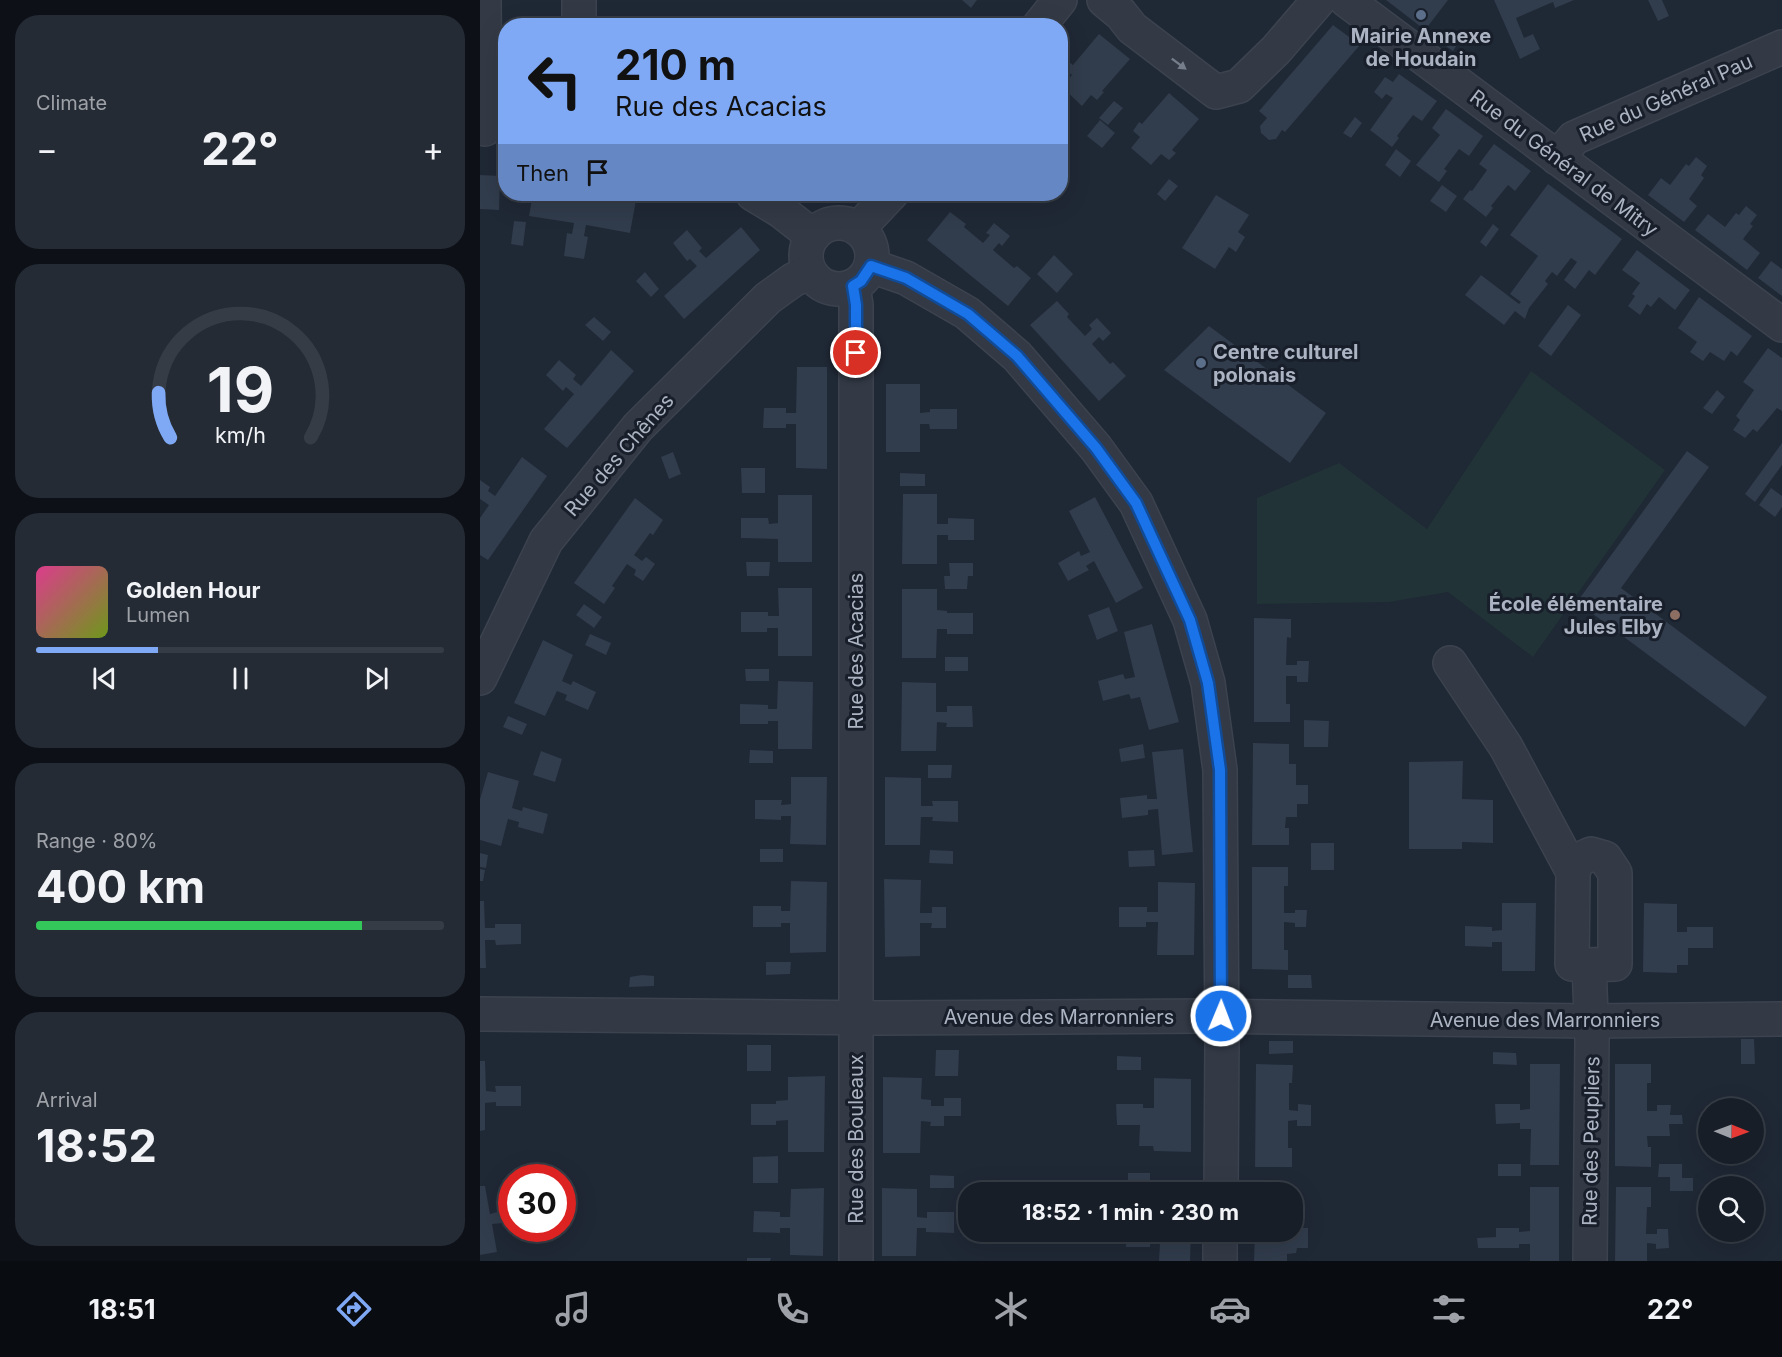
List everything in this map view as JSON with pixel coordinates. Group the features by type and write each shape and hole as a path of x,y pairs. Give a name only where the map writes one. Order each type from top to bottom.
{"street":[{"path":"484,0 490,130"},
{"path":"579,0 579,18"},
{"path":"1045,18 1060,0"},
{"path":"1104,0 1121,14 1132,28 1216,92 1239,87 1276,50 1319,0"},
{"name":"Rue du Général de Mitry","path":"1346,0 1782,325"},
{"name":"Rue du Général Pau","path":"1557,158 1574,138 1782,47"},
{"path":"765,201 813,236"},
{"path":"858,229 884,201"},
{"path":"834,223 842,223 858,229 866,236 872,256 862,276 841,290 829,288 818,282 810,272 806,254 813,236 819,230 834,223"},
{"name":"Rue des Chênes","path":"480,678 546,542 638,427 768,298 793,280 810,272"},
{"path":"862,276 906,278 968,314 1017,356 1096,448 1136,503 1190,620 1208,683 1220,770 1221,1182"},
{"name":"Rue des Acacias","path":"856,1017 856,305 862,276"},
{"path":"1450,663 1506,747 1573,872"},
{"path":"1591,854 1605,858 1615,873 1615,964 1589,965 1572,964 1573,872 1578,860 1591,854"},
{"name":"Rue des Peupliers","path":"1589,965 1592,1021 1590,1261"},
{"name":"Avenue des Marronniers","path":"480,1014 856,1017 1221,1016 1592,1021 1782,1019"},
{"name":"Rue des Bouleaux","path":"856,1017 856,1261"},
{"path":"1220,1242 1220,1261"}],"shaded area":[{"path":"1531,371 1665,470 1533,657 1448,592 1389,602 1257,604 1257,498 1339,463 1427,529"}],"building":[{"path":"962,0 977,0 971,8"},
{"name":"Mairie Annexe de Houdain","path":"1386,0 1448,0 1425,30"},
{"path":"1494,0 1574,0 1555,8 1553,2 1516,18 1524,38 1533,34 1540,49 1520,59"},
{"path":"1648,0 1662,0 1669,16 1658,21"},
{"path":"1333,25 1360,45 1285,132 1282,130 1276,139 1269,140 1261,133 1260,126 1267,118 1259,111"},
{"path":"1451,33 1460,40 1453,51 1443,44"},
{"path":"1099,34 1130,59 1097,100 1091,95 1082,106 1068,93 1068,80 1072,75 1068,71 1068,63 1073,65"},
{"path":"1399,74 1437,101 1422,121 1413,115 1397,136 1399,138 1392,147 1370,130 1393,98 1386,94 1382,99 1374,92 1385,77 1393,82"},
{"path":"1169,93 1199,119 1172,150 1176,153 1169,160 1161,154 1151,165 1131,148 1140,137 1133,131 1139,122 1142,124"},
{"path":"1114,101 1123,108 1108,125 1099,118"},
{"path":"1446,109 1483,136 1469,156 1459,149 1444,169 1447,171 1439,182 1416,165 1440,135 1432,128"},
{"path":"1355,117 1362,123 1351,138 1343,133"},
{"path":"1100,120 1115,133 1102,148 1087,136"},
{"path":"1494,144 1531,171 1515,191 1508,185 1491,206 1493,208 1486,217 1463,199 1470,190 1472,191 1487,170 1479,164"},
{"path":"1396,149 1411,161 1400,177 1385,165"},
{"path":"1696,157 1707,166 1701,175 1704,178 1689,199 1697,206 1684,222 1648,195 1661,178 1670,185 1686,164 1689,166"},
{"path":"480,175 498,176 499,210 480,209"},
{"path":"1169,179 1178,186 1165,201 1157,194"},
{"path":"1548,184 1622,239 1595,275 1589,270 1575,289 1564,280 1577,262 1571,258 1557,276 1552,272 1545,281 1548,284 1529,308 1525,319 1515,311 1504,325 1465,295 1481,275 1519,304 1521,302 1510,294 1538,256 1510,235"},
{"path":"1442,185 1457,196 1446,212 1430,201"},
{"path":"1216,195 1249,215 1238,232 1245,237 1236,252 1229,247 1215,269 1182,248"},
{"path":"532,201 636,201 630,233 586,225 584,236 588,237 584,259 564,256 567,233 572,234 574,223 529,216"},
{"path":"1746,206 1757,215 1750,224 1753,226 1743,239 1760,253 1747,270 1695,230 1708,214 1725,227 1736,213 1739,215"},
{"path":"950,212 966,224 964,227 983,243 990,235 986,233 994,223 1010,236 1002,246 999,243 993,250 1014,268 1017,266 1031,278 1008,306 927,240"},
{"path":"514,221 526,222 523,246 511,244"},
{"path":"1493,224 1499,229 1486,247 1480,242"},
{"path":"741,227 760,250 684,319 664,296 697,266 690,259 687,261 673,243 687,230 702,248 699,251 706,258"},
{"path":"1637,250 1690,290 1675,310 1659,297 1651,307 1647,304 1640,315 1628,306 1635,296 1632,294 1640,283 1622,270"},
{"path":"1054,255 1073,274 1057,293 1037,274"},
{"path":"1771,261 1782,269 1782,296 1758,278"},
{"path":"645,272 659,289 651,297 636,281"},
{"path":"1699,297 1752,336 1737,356 1731,351 1724,361 1710,352 1703,361 1690,352 1697,342 1678,328"},
{"path":"1057,301 1069,314 1067,317 1085,336 1092,329 1089,325 1097,318 1111,333 1103,341 1099,337 1092,344 1110,364 1113,362 1126,376 1099,401 1030,325"},
{"path":"1568,305 1581,315 1551,356 1538,346"},
{"path":"594,317 611,332 603,341 585,325"},
{"path":"1209,326 1326,413 1290,463 1164,370"},
{"path":"1768,348 1782,358 1782,411 1777,408 1757,432 1753,429 1745,438 1733,430 1740,420 1736,416 1754,390 1743,382"},
{"path":"611,350 634,371 567,448 544,429 574,394 566,387 563,391 546,375 559,360 576,375 573,379 581,386"},
{"path":"797,367 827,367 827,469 796,468 796,424 786,424 786,428 763,428 764,408 786,408 786,413 796,413"},
{"path":"886,384 920,384 920,413 930,412 930,409 957,409 957,429 930,429 929,424 920,424 920,452 886,452"},
{"path":"1717,390 1725,397 1712,414 1703,408"},
{"path":"1782,443 1782,465 1755,502 1745,494"},
{"path":"1687,451 1709,467 1621,588 1767,697 1745,727 1577,602"},
{"path":"673,452 681,474 669,479 661,457"},
{"path":"522,457 547,476 488,560 480,555 480,518 489,505 480,499 480,480 490,487 488,491 495,496"},
{"path":"741,468 765,468 765,493 742,493"},
{"path":"900,473 925,474 925,486 900,486"},
{"path":"1771,488 1782,496 1782,507 1775,517 1759,505"},
{"path":"903,494 937,494 937,524 948,524 948,518 974,519 974,540 948,540 948,535 937,535 937,564 902,564"},
{"path":"778,495 812,495 812,562 778,562 778,539 741,538 741,518 768,518 769,524 778,523"},
{"path":"1095,497 1143,588 1116,603 1094,561 1086,566 1089,570 1068,581 1058,563 1079,551 1081,556 1090,552 1069,511"},
{"path":"635,498 663,520 653,535 650,533 634,555 642,561 646,557 655,564 643,581 634,575 636,570 627,564 612,586 615,588 604,604 574,583"},
{"path":"746,562 770,562 769,576 747,576"},
{"path":"949,563 973,563 973,576 968,576 967,589 945,589 944,576 950,576"},
{"path":"778,588 812,588 812,656 778,656 778,628 767,628 767,632 741,632 741,612 768,612 768,616 779,616"},
{"path":"902,589 937,589 937,610 947,611 947,613 973,613 973,634 947,634 947,629 937,629 936,658 902,658"},
{"path":"584,604 602,617 594,628 576,615"},
{"path":"1109,607 1118,631 1097,640 1088,615"},
{"path":"1254,618 1291,619 1291,638 1287,637 1286,665 1297,665 1297,661 1309,661 1308,682 1297,682 1297,676 1286,676 1286,704 1290,704 1290,722 1254,722"},
{"path":"1152,624 1179,722 1149,730 1140,697 1131,699 1129,694 1103,701 1098,681 1123,674 1125,679 1135,677 1124,632"},
{"path":"590,634 611,643 606,655 585,645"},
{"path":"543,640 573,655 562,681 571,685 573,681 596,692 588,710 565,700 567,695 557,691 545,716 514,703"},
{"path":"945,657 968,657 968,671 945,671"},
{"path":"745,669 769,669 769,681 746,681"},
{"path":"778,681 813,682 812,749 778,749 778,721 768,721 768,724 740,724 740,704 768,705 768,709 777,709"},
{"path":"902,682 936,683 936,712 947,712 947,706 972,706 973,727 946,727 947,723 937,722 936,751 901,751"},
{"path":"508,716 527,724 522,735 503,727"},
{"path":"1304,720 1329,721 1328,747 1304,747"},
{"path":"1253,743 1289,744 1289,764 1296,764 1296,785 1308,785 1308,804 1297,804 1297,817 1286,817 1285,828 1289,828 1289,845 1252,845"},
{"path":"1143,744 1145,758 1121,762 1119,749"},
{"path":"1183,749 1193,852 1162,855 1158,809 1148,810 1148,815 1122,818 1120,798 1147,795 1147,799 1157,799 1152,752"},
{"path":"750,750 773,751 773,763 749,763"},
{"path":"541,751 562,759 555,782 533,775"},
{"path":"1463,761 1462,799 1493,800 1493,843 1462,842 1462,849 1409,849 1409,762"},
{"path":"928,765 952,765 951,778 928,778"},
{"path":"488,772 519,781 512,808 522,811 523,807 548,814 543,834 518,827 519,822 508,819 501,846 480,840 480,799"},
{"path":"791,777 827,777 826,845 790,844 791,816 781,816 781,820 755,819 755,800 782,800 781,805 791,804"},
{"path":"885,777 921,778 921,806 933,806 932,801 958,801 958,822 932,821 933,817 921,817 920,845 885,845"},
{"path":"1311,843 1334,843 1334,870 1311,870"},
{"path":"760,849 783,849 783,862 760,862"},
{"path":"930,850 953,851 953,864 929,863"},
{"path":"1154,850 1155,866 1129,867 1128,851"},
{"path":"480,853 488,855 486,868 480,867"},
{"path":"1252,867 1288,867 1288,886 1284,886 1284,913 1307,910 1306,927 1295,927 1295,923 1284,922 1284,950 1288,950 1288,970 1252,969"},
{"path":"480,869 485,870 483,881 480,881"},
{"path":"884,879 921,880 920,913 932,913 932,907 946,907 946,928 931,928 932,923 920,923 920,956 885,957"},
{"path":"791,881 827,882 826,952 790,953 790,923 781,923 781,927 753,927 753,906 781,906 781,911 790,911"},
{"path":"1158,882 1195,883 1194,955 1157,955 1158,922 1146,922 1146,927 1119,927 1119,907 1147,907 1147,912 1158,912"},
{"path":"480,901 484,901 485,928 495,928 495,924 521,924 521,944 496,945 495,940 485,940 486,968 480,968"},
{"path":"1502,903 1536,903 1535,971 1502,971 1502,942 1492,942 1492,947 1465,946 1465,926 1492,927 1492,931 1502,930"},
{"path":"1644,903 1677,904 1677,932 1687,932 1687,927 1713,927 1713,948 1688,948 1688,965 1677,965 1677,973 1643,972"},
{"path":"766,962 791,962 790,974 766,975"},
{"path":"1288,975 1311,975 1312,988 1288,988"},
{"path":"654,976 654,986 629,987 630,977"},
{"path":"1741,1039 1754,1039 1755,1064 1741,1064"},
{"path":"1269,1041 1293,1041 1293,1053 1269,1054"},
{"path":"747,1045 771,1045 771,1071 747,1071"},
{"path":"936,1050 959,1050 958,1076 935,1076"},
{"path":"1493,1052 1516,1053 1517,1065 1493,1064"},
{"path":"1117,1056 1141,1057 1141,1070 1117,1070"},
{"path":"480,1061 485,1061 486,1091 496,1092 495,1086 521,1086 521,1106 496,1106 496,1102 485,1103 485,1130 480,1131"},
{"path":"1256,1064 1293,1065 1292,1083 1289,1083 1289,1110 1298,1111 1298,1104 1311,1105 1311,1126 1297,1126 1297,1120 1288,1121 1288,1148 1292,1148 1292,1167 1255,1167"},
{"path":"1530,1064 1560,1064 1559,1165 1530,1165 1531,1129 1520,1129 1520,1123 1496,1124 1495,1104 1520,1104 1520,1110 1530,1109"},
{"path":"1615,1064 1651,1064 1651,1083 1647,1083 1647,1111 1657,1111 1657,1105 1671,1105 1670,1115 1682,1115 1683,1124 1669,1124 1670,1136 1647,1136 1648,1147 1651,1147 1651,1167 1615,1166"},
{"path":"825,1076 824,1152 788,1152 788,1120 776,1121 776,1125 751,1125 751,1104 776,1104 776,1101 788,1100 788,1077"},
{"path":"883,1077 922,1078 921,1099 931,1100 931,1106 944,1106 944,1098 961,1098 961,1116 944,1116 944,1126 930,1126 931,1122 921,1121 920,1153 883,1153"},
{"path":"1154,1078 1191,1079 1191,1152 1154,1151 1153,1146 1139,1146 1140,1125 1117,1125 1116,1104 1143,1104 1143,1108 1154,1108"},
{"path":"778,1156 778,1183 753,1183 753,1157"},
{"path":"1498,1164 1521,1164 1521,1176 1498,1176"},
{"path":"1659,1164 1682,1164 1682,1178 1693,1178 1693,1191 1670,1191 1670,1177 1658,1177"},
{"path":"1128,1173 1150,1173 1150,1182 1128,1182"},
{"path":"930,1175 954,1176 954,1188 930,1188"},
{"path":"480,1186 485,1186 490,1214 498,1212 498,1223 492,1224 497,1252 480,1255"},
{"path":"1530,1187 1559,1187 1559,1261 1530,1261 1530,1244 1519,1244 1519,1248 1478,1248 1477,1238 1496,1237 1496,1228 1519,1228 1519,1232 1530,1231"},
{"path":"1616,1187 1651,1187 1651,1207 1647,1207 1646,1234 1657,1234 1657,1229 1668,1229 1669,1248 1656,1249 1656,1244 1647,1243 1647,1261 1615,1261"},
{"path":"824,1188 823,1256 790,1255 790,1228 780,1228 780,1233 753,1232 754,1211 780,1212 780,1217 790,1217 791,1189"},
{"path":"882,1188 917,1189 917,1217 927,1218 927,1212 954,1212 954,1233 926,1232 926,1228 917,1228 916,1256 882,1256"},
{"path":"1303,1228 1308,1228 1308,1248 1297,1248 1296,1253 1287,1254 1287,1261 1254,1261 1255,1242 1303,1242"},
{"path":"1126,1242 1191,1242 1190,1261 1159,1261 1160,1243 1150,1243 1150,1247 1126,1247"},
{"path":"747,1258 771,1258 770,1261 747,1261"}],"place":[{"name":"Mairie Annexe de Houdain","path":"1421,15"},
{"name":"Centre culturel polonais","path":"1201,363"},
{"name":"École élémentaire Jules Elby","path":"1675,615"}],"route":[{"path":"856,353 856,305 853,286 861,281 871,266 906,278 968,314 1017,356 1096,448 1136,503 1190,620 1208,683 1220,770 1221,1016"}]}
